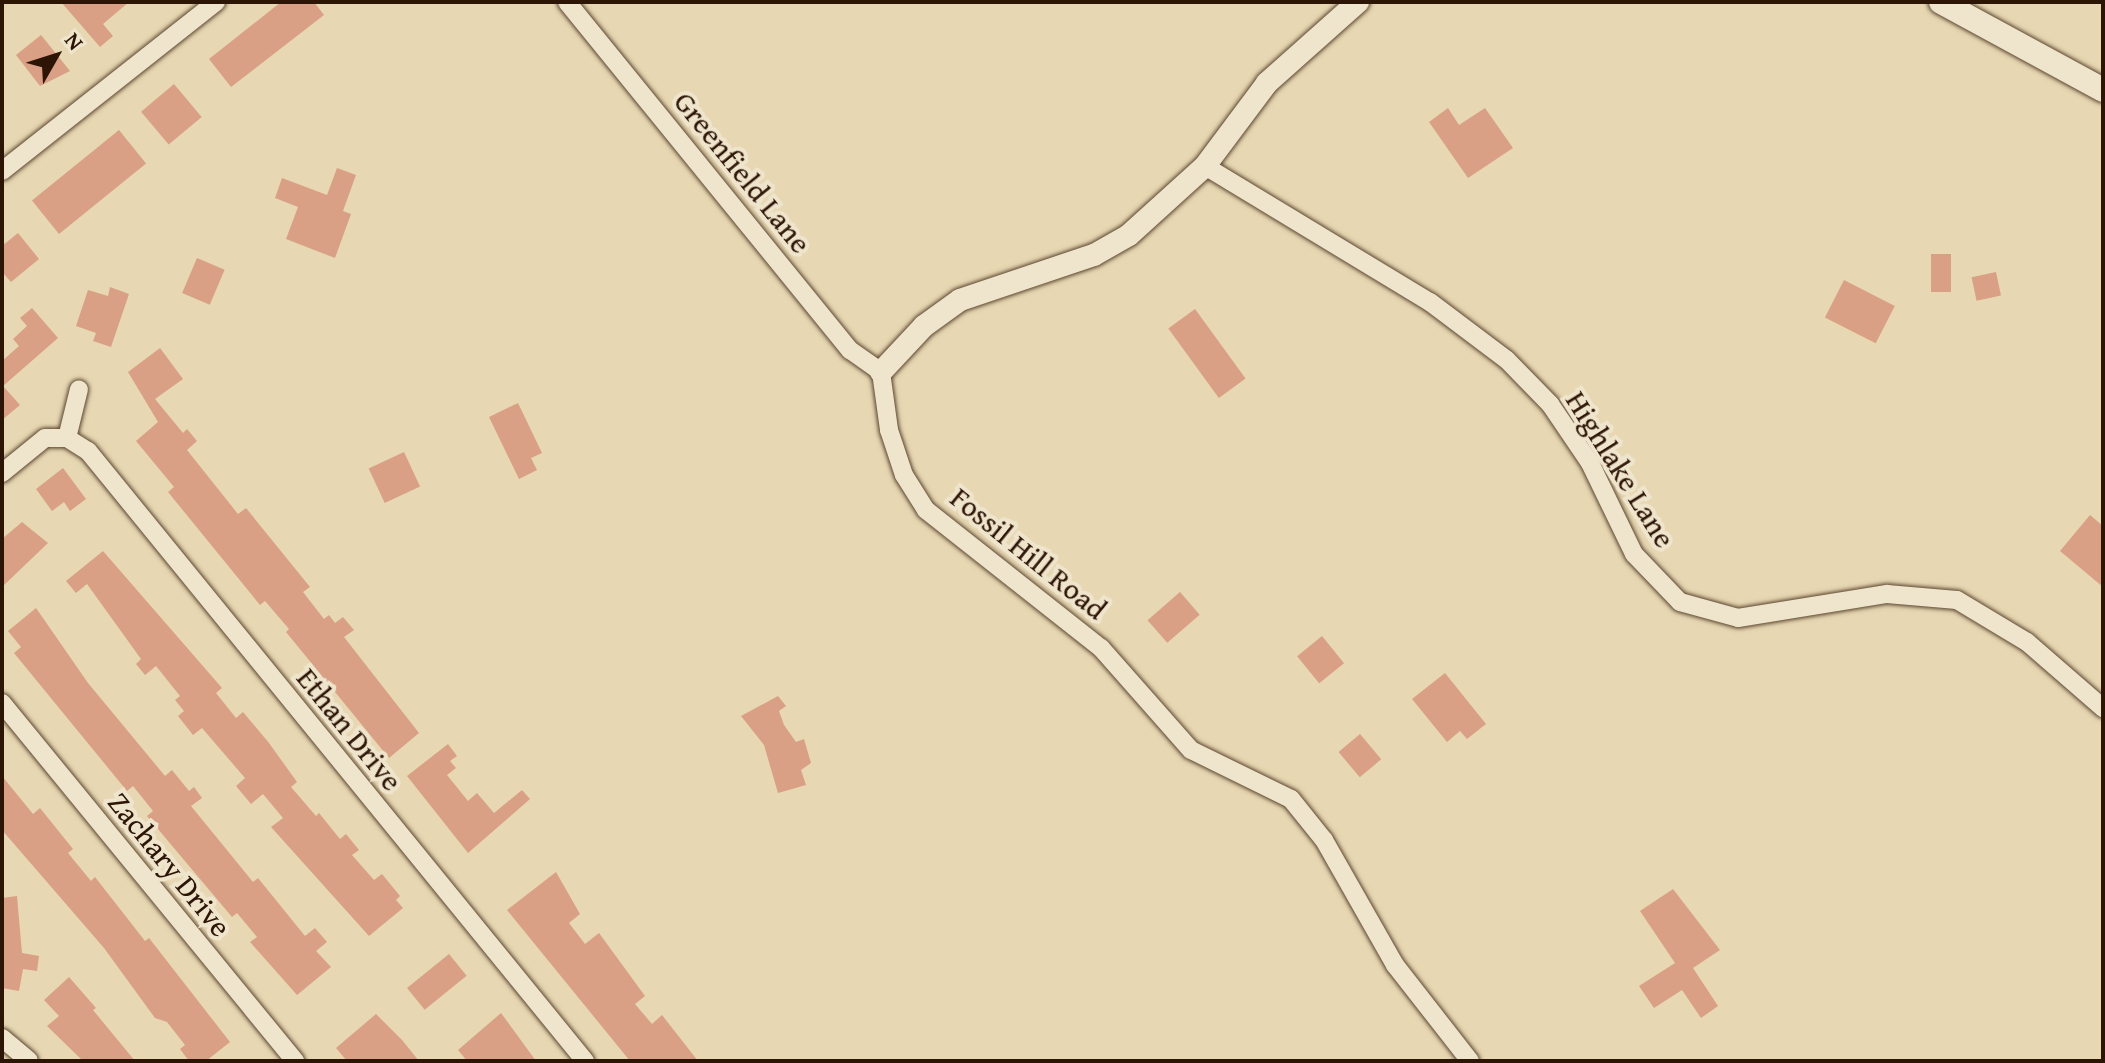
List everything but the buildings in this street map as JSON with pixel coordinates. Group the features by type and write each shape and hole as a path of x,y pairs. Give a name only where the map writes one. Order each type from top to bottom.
{"main road":[{"path":"1941,2 2103,90"}],"street":[{"path":"2,171 216,2"},
{"name":"Greenfield Lane","path":"567,2 850,350 881,372"},
{"path":"881,372 924,326 960,300 1094,255 1129,235 1205,166 1267,83 1358,2"},
{"name":"Highlake Lane","path":"1205,166 1430,302 1507,360 1550,404 1590,463 1634,554 1680,602 1738,618 1887,594 1957,600 2027,642 2103,708"},
{"name":"Fossil Hill Road","path":"881,372 899,460 926,510 1101,648 1191,750 1291,799 1324,840 1395,965 1470,1061"},
{"path":"2,473 45,438 67,438 79,389"},
{"name":"Ethan Drive","path":"67,438 88,451 585,1061"},
{"name":"Zachary Drive","path":"2,703 295,1061"},
{"path":"2,1038 29,1061"}]}
